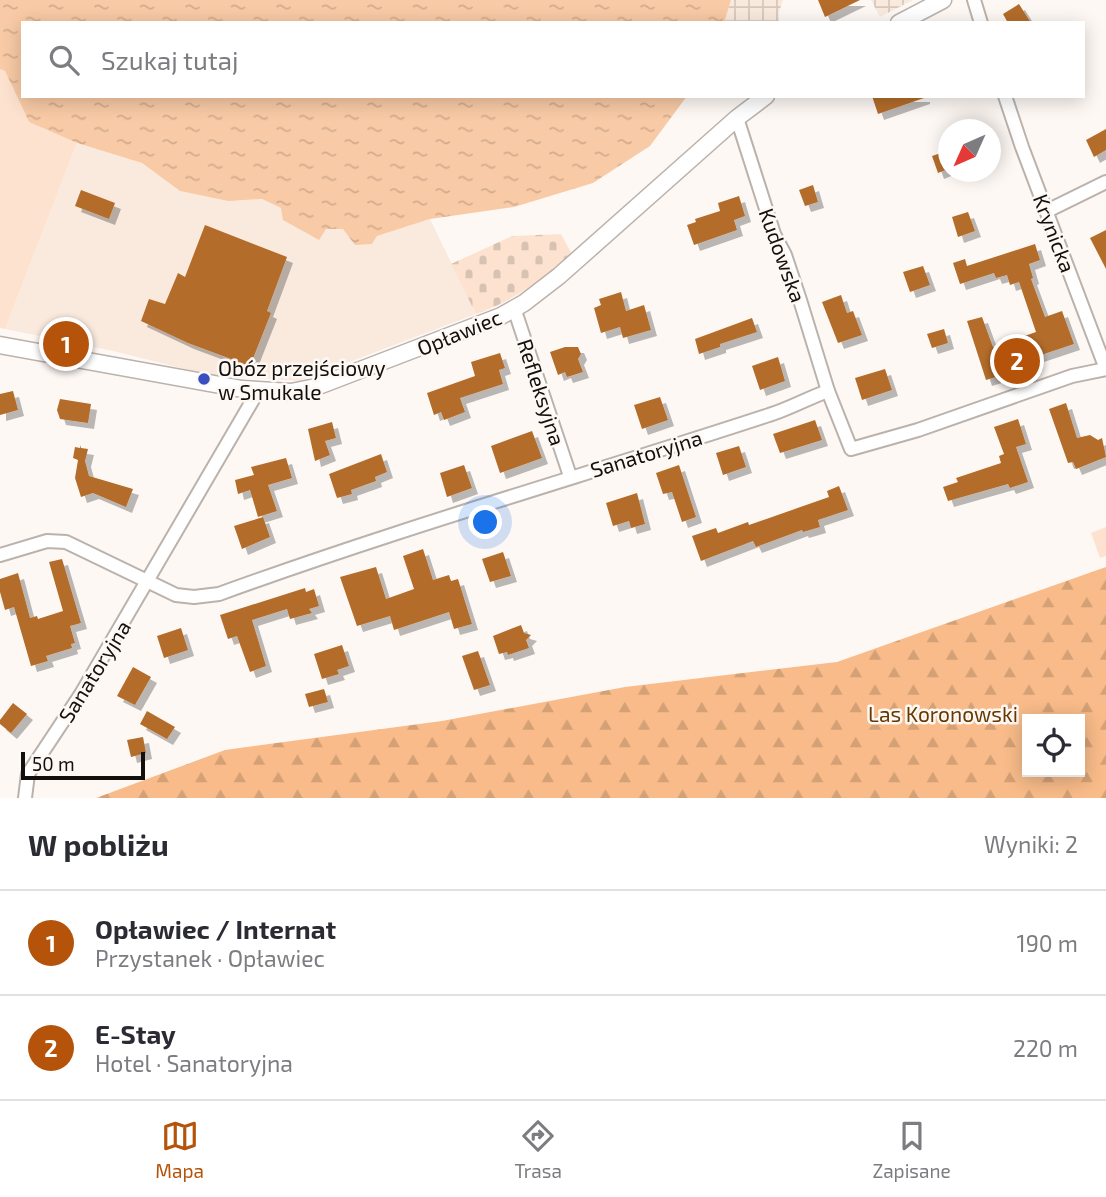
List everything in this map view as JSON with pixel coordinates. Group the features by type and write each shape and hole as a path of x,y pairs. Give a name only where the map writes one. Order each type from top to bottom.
{"street":[{"path":"903,21 943,0"},
{"path":"974,0 980,21"},
{"name":"Opławiec","path":"0,345 212,385 291,392 316,387 514,308 559,276 737,118 763,98"},
{"name":"Krynicka","path":"1007,98 1106,369"},
{"name":"Kudowska","path":"737,118 774,234 789,266 828,391"},
{"path":"1046,211 1106,182"},
{"name":"Refleksyjna","path":"514,308 570,476"},
{"path":"828,391 851,449 918,430 1072,376 1106,369"},
{"name":"Sanatoryjna","path":"25,798 28,774 81,694 258,391"},
{"name":"Sanatoryjna","path":"0,555 47,541 66,542 176,595 194,597 219,594 570,476 773,414 828,391"}],"shaded area":[{"path":"731,0 783,0 779,21 725,21"},
{"path":"871,0 913,0 880,17"},
{"path":"77,143 142,163 180,191 228,201 262,199 325,229 344,229 372,244 377,236 430,219 476,314 299,381 209,375 113,351 5,329"}],"green space":[{"path":"0,69 5,71 29,122 77,143 5,329 0,328"},
{"path":"561,234 572,254 516,296 476,314 451,264 512,236"},
{"path":"1106,527 1106,556 1100,558 1091,533"},
{"name":"Las Koronowski","path":"1106,567 1106,798 96,798 225,750 442,721 625,687 837,662"}],"water":[{"path":"0,0 731,0 725,21 21,21 21,98 686,98 650,146 593,183 514,207 430,219 377,236 372,244 355,245 343,229 326,229 319,240 283,220 281,208 262,199 228,201 180,191 142,163 77,143 29,122 5,71 0,69"}],"building":[{"path":"818,0 860,0 825,17"},
{"path":"1019,4 1030,21 1007,21 1003,14"},
{"path":"873,98 924,98 878,114"},
{"path":"1106,129 1106,150 1094,157 1086,140"},
{"path":"938,154 938,173 932,156"},
{"path":"813,185 818,202 805,206 799,190"},
{"path":"81,190 115,203 109,219 75,206"},
{"path":"739,196 745,216 734,220 737,230 694,245 687,225 696,222 695,219 720,211 718,203"},
{"path":"968,212 975,231 958,237 952,217"},
{"path":"205,225 287,257 267,311 271,313 250,366 188,343 141,321 149,299 165,304 178,273 185,277"},
{"path":"1106,230 1106,269 1090,238"},
{"path":"1035,244 1040,260 1029,264 1033,278 1031,279 1045,317 1062,311 1074,344 1035,357 1037,364 986,380 967,321 982,317 993,347 1036,332 1019,282 1010,285 1007,275 996,278 994,273 960,284 953,263 965,259 967,266"},
{"path":"923,266 930,285 910,292 903,272"},
{"path":"621,292 626,311 644,305 651,330 623,338 620,327 601,333 594,308 601,305 599,299"},
{"path":"841,295 847,313 853,311 862,335 838,343 822,302"},
{"path":"752,318 757,332 699,354 695,339"},
{"path":"944,329 948,343 932,348 927,334"},
{"path":"565,347 578,347 581,354 578,359 583,372 567,377 565,372 558,375 550,352"},
{"path":"500,353 505,368 499,370 503,384 460,398 465,412 444,420 441,412 434,415 427,393 475,376 471,362"},
{"path":"778,357 785,381 760,390 752,366"},
{"path":"885,369 892,390 862,400 855,378"},
{"path":"13,391 18,410 0,415 0,394"},
{"path":"660,397 668,420 642,429 634,405"},
{"path":"60,399 91,404 88,423 60,419 57,410"},
{"path":"1066,403 1077,438 1090,435 1098,440 1102,438 1106,457 1076,469 1073,462 1068,463 1049,409"},
{"path":"1018,419 1026,444 1016,447 1028,482 1010,488 1008,484 948,501 943,487 958,482 956,478 1001,463 999,456 1004,454 994,427"},
{"path":"815,420 822,440 780,453 773,434"},
{"path":"332,422 336,438 325,441 330,455 315,461 308,429"},
{"path":"532,431 542,458 500,473 491,446"},
{"path":"81,445 81,448 88,449 85,461 89,476 133,489 126,507 93,493 81,497 75,478 78,460 73,458 75,447 80,448"},
{"path":"739,446 746,467 723,475 716,453"},
{"path":"381,454 387,472 375,477 376,481 351,490 352,494 337,498 329,474"},
{"path":"286,458 292,478 268,485 277,511 258,517 250,490 238,494 235,480 254,475 251,467"},
{"path":"464,465 472,488 447,497 440,473"},
{"path":"679,465 696,517 682,522 672,492 663,494 656,473"},
{"path":"839,486 848,510 818,520 820,527 803,532 802,530 756,547 753,541 701,561 692,536 716,528 718,533 748,522 749,525 829,497 827,491"},
{"path":"637,493 645,524 631,528 629,521 613,526 606,503"},
{"path":"263,517 270,537 242,549 234,526"},
{"path":"423,549 433,580 449,575 451,581 458,579 472,624 454,629 449,612 394,630 390,616 357,626 340,577 376,567 386,599 414,589 403,556"},
{"path":"503,552 511,576 490,582 482,559"},
{"path":"62,559 81,623 70,626 75,643 71,644 72,648 46,656 48,661 31,666 14,607 5,610 0,579 18,573 30,618 37,616 38,619 63,611 49,562"},
{"path":"305,588 306,592 314,589 319,606 309,609 312,613 290,619 287,609 252,620 266,666 250,672 237,636 228,639 220,615"},
{"path":"521,625 524,633 531,635 526,640 529,648 508,655 507,652 499,654 493,636"},
{"path":"181,628 188,650 164,658 157,636"},
{"path":"342,645 349,666 337,670 339,674 322,679 314,654"},
{"path":"478,651 490,685 474,690 462,656"},
{"path":"133,667 151,677 135,705 117,696"},
{"path":"324,689 328,702 309,707 305,694"},
{"path":"13,703 27,714 11,733 0,724 0,720"},
{"path":"147,711 175,727 167,739 140,724"},
{"path":"143,737 146,753 131,757 127,740"}],"place":[{"name":"Opławiec / Internat","path":"66,344"},
{"name":"E-Stay","path":"1017,361"},
{"name":"Obóz przejściowy w Smukale","path":"204,379"}]}
